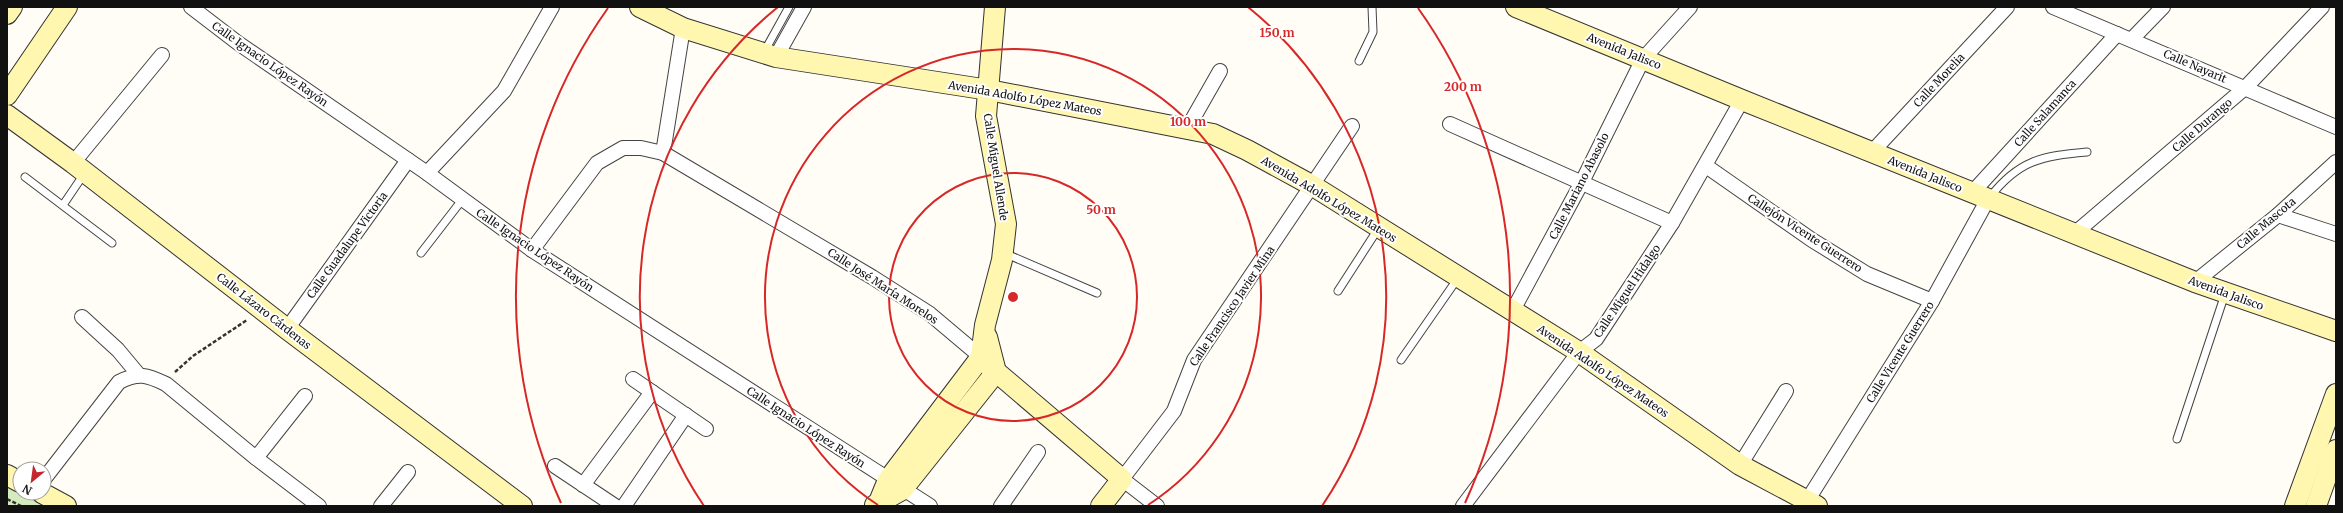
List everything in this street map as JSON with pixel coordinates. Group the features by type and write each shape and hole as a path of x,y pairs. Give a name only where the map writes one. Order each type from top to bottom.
{"main road":[{"path":"7,14 12,7"},
{"path":"7,95 55,16 67,7"},
{"name":"Calle Miguel Allende","path":"895,485 981,357 985,325 1003,252 1006,224 986,116 995,7"},
{"name":"Avenida Jalisco","path":"1521,8 1742,100 2225,294 2336,331"},
{"name":"Avenida Adolfo López Mateos","path":"653,10 683,28 770,56 989,90 1213,134 1247,150 1313,186 1512,312 1579,352 1740,465 1812,504"},
{"name":"Calle Lázaro Cárdenas","path":"7,115 79,168 287,329 522,506"},
{"name":"Calle Miguel Allende","path":"876,504 895,485 996,372 985,325"},
{"name":"Calle José María Morelos","path":"981,357 996,372 1122,479"},
{"path":"2295,506 2336,394"},
{"path":"2316,506 2336,450"},
{"name":"Calle Francisco Javier Mina","path":"1101,506 1122,479"},
{"path":"52,498 66,506"}],"street":[{"name":"Calle Ignacio López Rayón","path":"191,7 238,43 427,173 532,250 895,485 930,506"},
{"path":"427,173 504,91 552,7"},
{"path":"770,56 804,7"},
{"name":"Calle Mariano Abasolo","path":"1512,312 1582,182 1642,59 1690,7"},
{"name":"Calle Morelia","path":"1872,152 2007,7"},
{"name":"Calle Nayarit","path":"2053,7 2246,87 2336,127"},
{"path":"2132,39 2163,7"},
{"name":"Calle Durango","path":"2074,234 2246,87 2322,7"},
{"path":"663,153 683,28"},
{"name":"Calle Salamanca","path":"1980,196 2117,34"},
{"path":"79,168 162,55"},
{"path":"1186,129 1220,71"},
{"name":"Calle Miguel Hidalgo","path":"1463,506 1579,352 1596,339 1672,223 1706,166 1742,100"},
{"path":"1450,124 1672,223"},
{"name":"Calle Francisco Javier Mina","path":"1122,479 1174,411 1194,360 1313,186 1352,126"},
{"name":"Calle José María Morelos","path":"532,250 597,163 623,148 641,148 663,153 872,277 930,314 981,357"},
{"name":"Calle Guadalupe Victoria","path":"287,329 408,160"},
{"name":"Calle Mascota","path":"2195,282 2278,215 2336,162"},
{"name":"Callejón Vicente Guerrero","path":"1706,166 1812,240 1867,274 1932,301"},
{"name":"Calle Vicente Guerrero","path":"1812,504 1932,301 1980,196"},
{"path":"2278,215 2336,234"},
{"path":"82,317 118,350 138,374"},
{"path":"52,469 119,382 138,374 152,377 166,384 256,458 319,506"},
{"path":"633,379 706,429"},
{"path":"1740,465 1786,391"},
{"path":"583,485 652,392"},
{"path":"256,458 305,396"},
{"path":"624,506 686,416"},
{"path":"1001,506 1038,452"},
{"path":"555,466 615,506"},
{"path":"381,506 408,472"},
{"name":"Calle José María Morelos","path":"1122,479 1157,506"}],"lane":[{"path":"770,56 789,7"},
{"path":"1359,61 1373,32 1372,7"},
{"path":"1980,196 2034,160 2048,155 2087,152"},
{"path":"64,205 79,168"},
{"path":"25,177 64,205 112,243"},
{"path":"421,253 462,200"},
{"path":"1338,291 1378,228"},
{"path":"1003,252 1097,293"},
{"path":"1402,360 1458,278"},
{"path":"2176,439 2225,294"}],"path":[{"path":"166,384 178,368 193,356 263,310"},
{"path":"7,499 21,506"}],"green space":[{"path":"7,476 12,478 12,501 52,501 52,498 66,506 7,506"}]}
